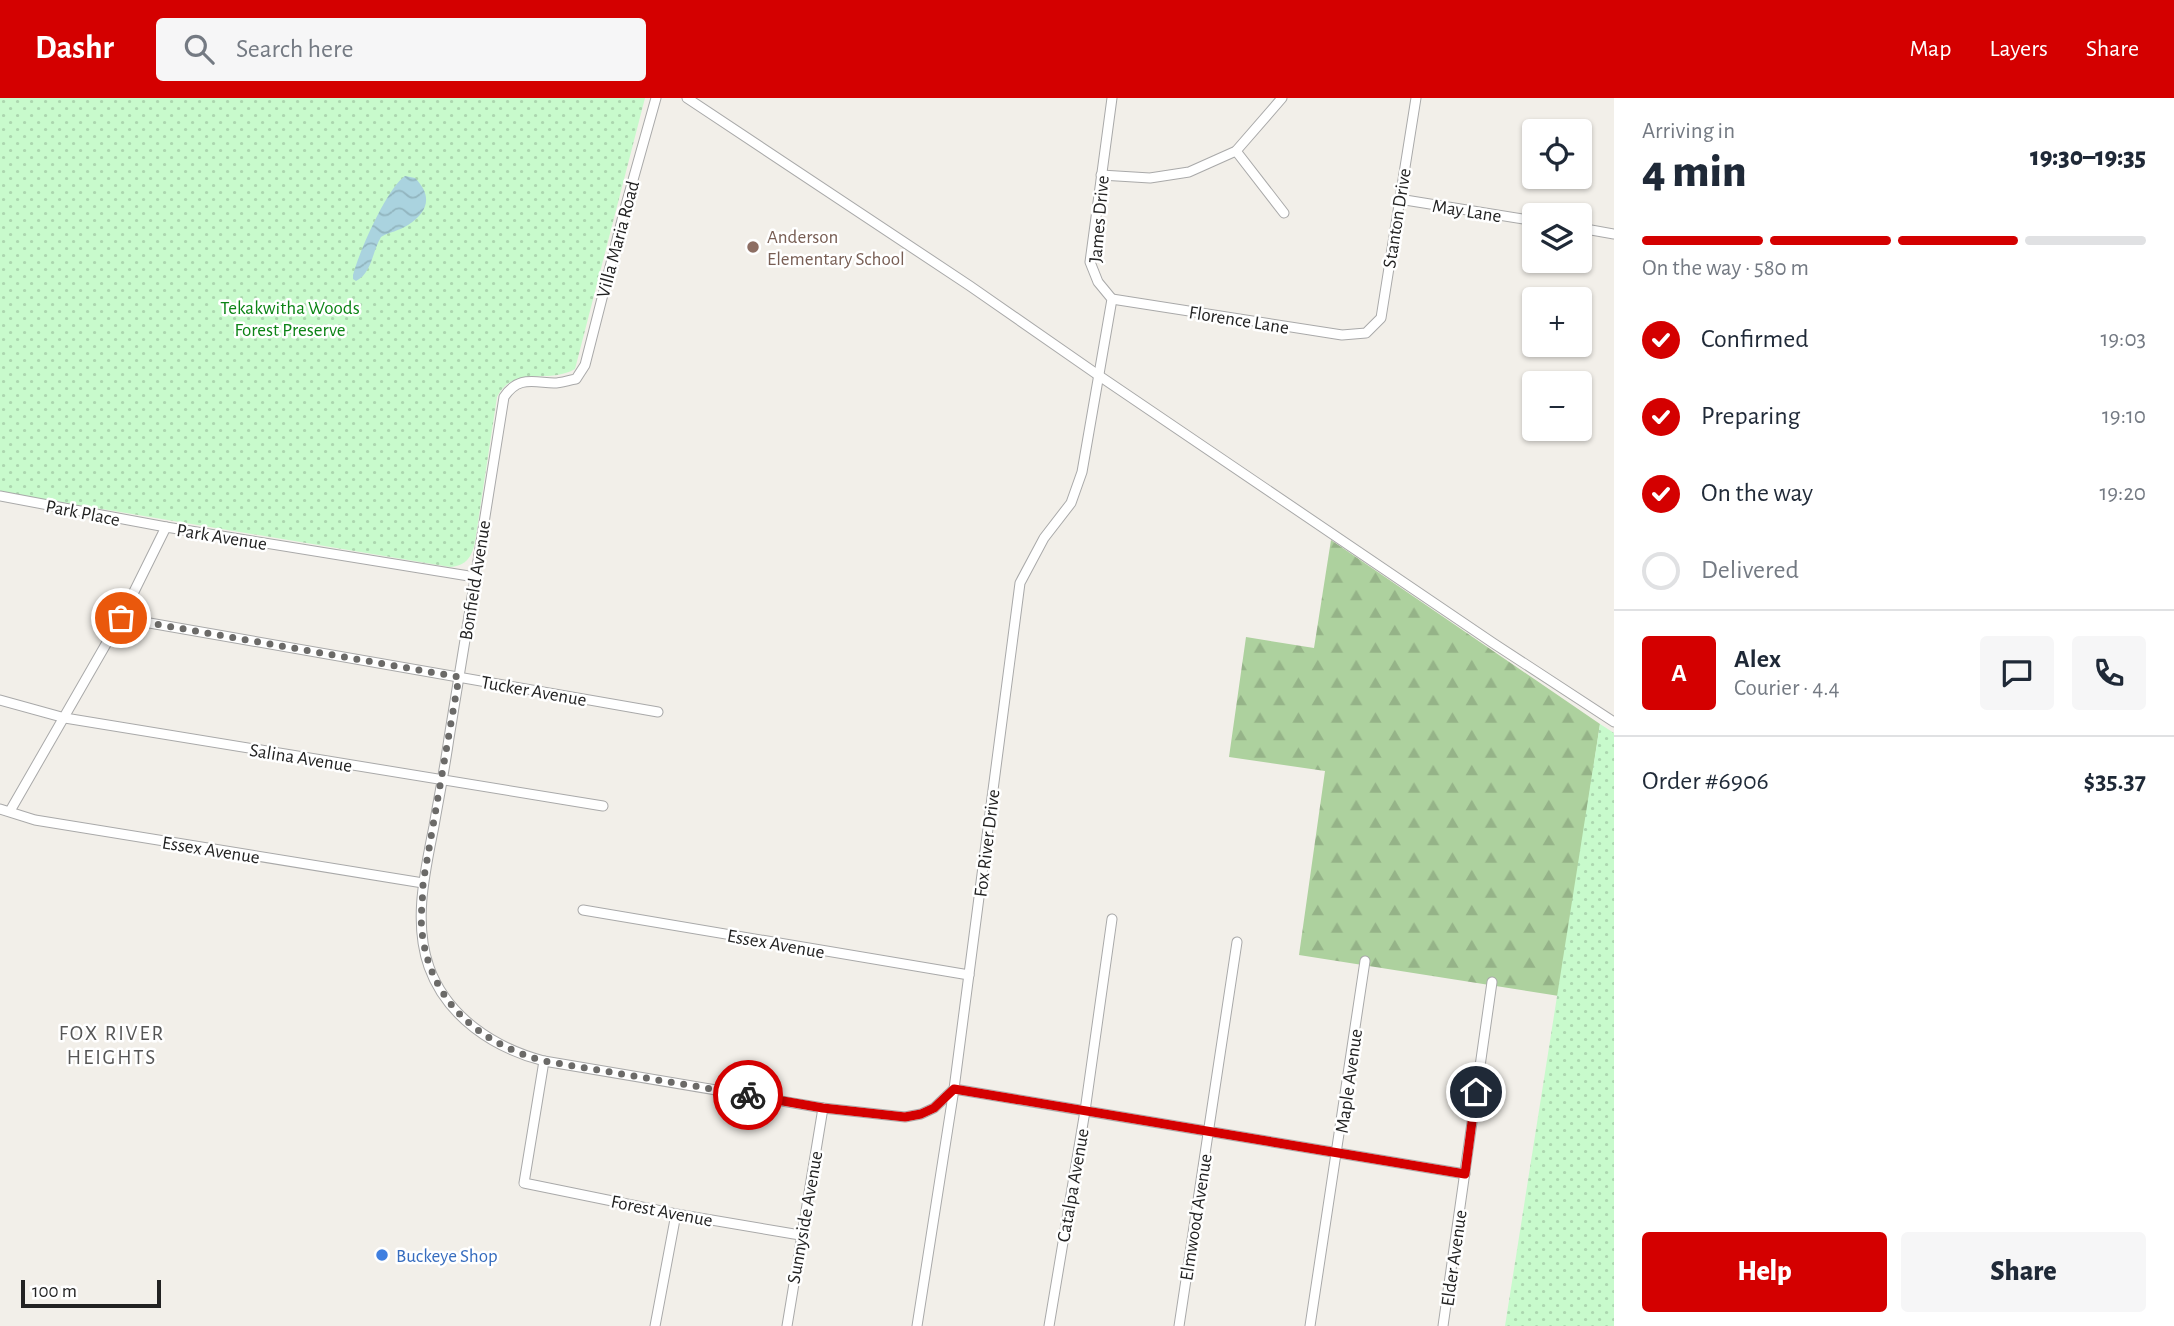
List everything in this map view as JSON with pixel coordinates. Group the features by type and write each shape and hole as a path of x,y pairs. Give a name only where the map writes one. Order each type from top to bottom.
{"street":[{"name":"Villa Maria Road","path":"576,379 585,365 656,98"},
{"path":"687,98 1614,722"},
{"name":"James Drive","path":"1112,98 1090,262 1098,282 1112,299"},
{"path":"1101,175 1150,178 1189,172 1236,151 1282,98"},
{"name":"Stanton Drive","path":"1366,333 1381,318 1416,98"},
{"path":"1236,151 1284,213"},
{"name":"May Lane","path":"1399,199 1522,219"},
{"path":"1592,231 1614,234"},
{"path":"1098,375 1112,299"},
{"name":"Florence Lane","path":"1112,299 1342,335 1366,333"},
{"name":"Fox River Drive","path":"917,1326 954,1089 1020,583 1044,538 1071,503 1082,472 1098,375"},
{"name":"Bonfield Avenue","path":"576,379 557,383 520,382 510,388 504,397 443,780 423,883 421,917 425,954 443,995 465,1021 491,1039 520,1054 544,1061 823,1108 905,1117 934,1108 954,1089"},
{"name":"Park Place","path":"0,496 166,527"},
{"name":"Park Avenue","path":"5,810 65,718 121,618 166,527 475,577"},
{"name":"Tucker Avenue","path":"121,618 658,712"},
{"name":"Salina Avenue","path":"0,700 65,718 603,806"},
{"name":"Essex Avenue","path":"5,810 35,820 423,883"},
{"name":"Essex Avenue","path":"583,911 969,975"},
{"name":"Catalpa Avenue","path":"1049,1326 1112,919"},
{"name":"Elmwood Avenue","path":"1179,1326 1237,942"},
{"name":"Maple Avenue","path":"1310,1326 1365,961"},
{"name":"Elder Avenue","path":"1443,1326 1492,982"},
{"name":"Forest Avenue","path":"544,1061 524,1183 676,1214 800,1235"},
{"path":"954,1089 1465,1174"},
{"name":"Sunnyside Avenue","path":"787,1326 823,1108"},
{"path":"655,1326 676,1214"}],"green space":[{"name":"Tekakwitha Woods Forest Preserve","path":"0,98 645,98 575,369 512,381 497,397 475,542 467,560 450,567 0,492"},
{"path":"1331,540 1600,724 1559,996 1299,955 1325,771 1229,757 1246,637 1314,648"},
{"path":"1600,724 1614,733 1614,1326 1505,1326"}],"water":[{"path":"405,176 415,178 421,185 426,197 424,209 408,225 381,237 369,268 356,281 353,275 374,221 390,193"}],"way so far":[{"path":"121,618 459,677 423,883 421,917 425,954 443,995 465,1021 505,1048 520,1054 544,1061 748,1095"}],"place":[{"name":"Anderson Elementary School","path":"753,247"},
{"name":"Buckeye Shop","path":"382,1255"}],"district":[{"name":"FOX RIVER HEIGHTS","path":"112,1045"}],"route":[{"path":"748,1095 823,1108 905,1117 934,1108 954,1089 1465,1174 1476,1092"}]}
